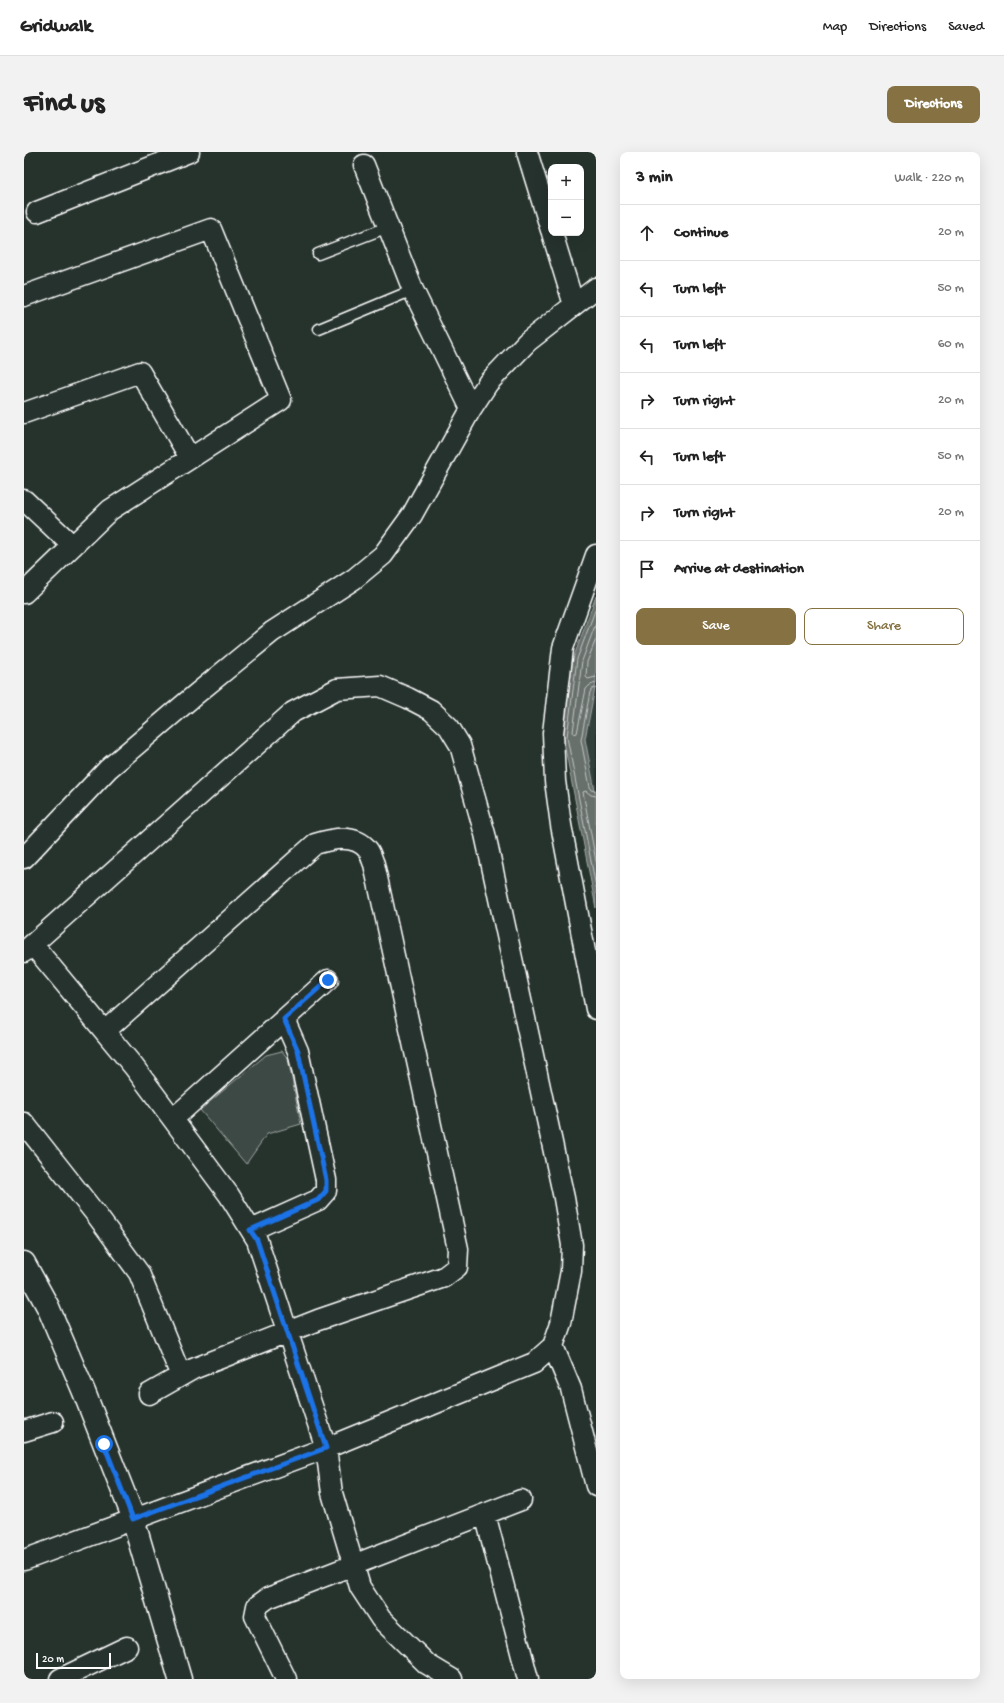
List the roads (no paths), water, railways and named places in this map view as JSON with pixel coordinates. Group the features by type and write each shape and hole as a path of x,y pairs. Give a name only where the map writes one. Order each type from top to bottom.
{"street":[{"path":"37,212 189,152"},
{"path":"527,152 548,220"},
{"path":"364,165 413,290 471,409"},
{"path":"24,296 211,229 281,400 110,510 24,593"},
{"path":"553,236 574,305"},
{"path":"24,858 108,769 195,695 272,632 354,579 383,555 412,515 471,409 488,383 527,342 596,288"},
{"path":"24,413 140,372 190,458"},
{"path":"24,500 73,546"},
{"path":"596,555 563,648 553,733 555,781 561,826 596,1010"},
{"path":"24,1560 326,1448 534,1363 552,1346 561,1323 572,1271 572,1245 564,1198 485,834 460,745 449,727 431,710 380,686 337,689 293,712 28,949 105,1031 134,1067 229,1195 257,1240 326,1448 332,1493 360,1587 381,1619 427,1664 452,1679"},
{"path":"105,1031 315,844 332,839 346,839 358,842 368,850 374,864 458,1250 457,1267 444,1277 318,1320 193,1369 149,1394"},
{"path":"173,1120 328,980"},
{"path":"250,1230 318,1200 326,1191 326,1180 298,1051 284,1019"},
{"path":"24,1123 98,1217 139,1273 181,1376"},
{"path":"24,1263 48,1307 84,1392 133,1519 180,1679"},
{"path":"552,1346 571,1389 596,1486"},
{"path":"24,1432 53,1422"},
{"path":"286,1679 255,1616 257,1606 268,1598 521,1500"},
{"path":"485,1514 528,1679"},
{"path":"60,1679 85,1673 127,1647"}],"lane":[{"path":"318,254 388,227"},
{"path":"319,329 413,290"}],"water":[{"path":"596,596 596,683 585,739 596,796 596,908 563,737 573,659"}]}
